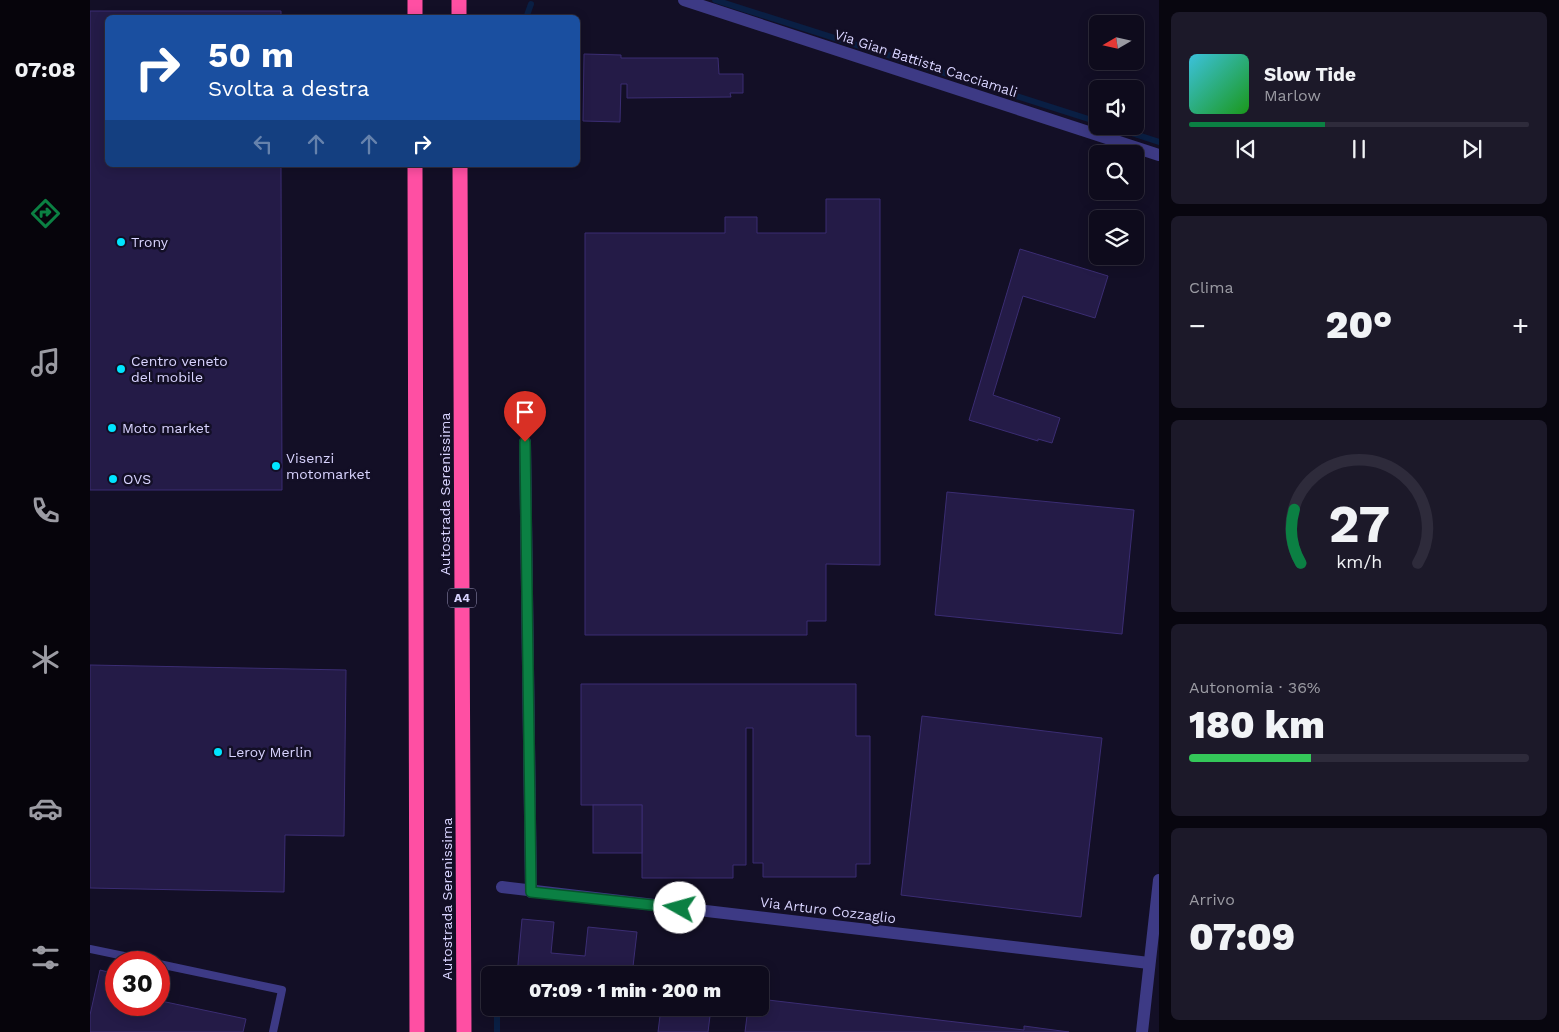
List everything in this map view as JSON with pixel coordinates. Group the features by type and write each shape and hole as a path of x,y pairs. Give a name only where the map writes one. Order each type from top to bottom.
{"highway":[{"path":"415,0 415,15"},
{"path":"459,0 459,15"},
{"path":"415,167 417,1032"},
{"name":"Autostrada Serenissima","path":"460,167 464,1032"}],"street":[{"name":"Via Gian Battista Cacciamali","path":"684,0 1159,155"},
{"path":"525,442 531,892"},
{"path":"1142,1032 1159,880"},
{"name":"Via Arturo Cozzaglio","path":"502,887 531,892 1149,963"}],"lane":[{"path":"90,950 105,953"},
{"path":"170,966 282,990 273,1032"}],"building":[{"path":"90,11 281,11 281,15 105,15 105,167 281,167 282,490 90,490"},
{"path":"584,54 621,55 621,58 718,58 719,74 743,74 743,93 730,93 731,97 627,98 627,84 621,84 620,122 583,121"},
{"path":"826,199 880,199 880,565 826,564 826,621 807,621 807,635 585,635 585,233 725,233 725,217 757,217 757,233 826,233"},
{"path":"1020,249 1108,276 1095,318 1023,296 993,395 1060,418 1052,443 1038,439 1038,441 969,420"},
{"path":"947,492 1134,510 1122,634 935,615"},
{"name":"Leroy Merlin","path":"90,665 346,670 344,836 285,835 284,892 90,888"},
{"path":"581,684 856,684 856,736 870,736 870,864 856,864 856,877 763,877 763,863 753,863 753,728 746,728 746,865 733,865 733,878 642,878 642,805 581,805"},
{"path":"922,716 1102,738 1081,917 901,895"},
{"path":"593,805 642,805 642,853 593,853"},
{"path":"522,919 554,922 551,953 585,956 588,927 637,932 633,966 518,966"},
{"path":"100,970 105,971 105,1016 170,1016 170,1003 246,1019 243,1032 90,1032 90,1015"},
{"path":"769,1000 1024,1030 1024,1026 1069,1032 745,1032 747,1016 769,1016"},
{"path":"660,1016 710,1016 708,1032 658,1032"}],"waterway":[{"path":"715,0 1089,119"},
{"path":"527,15 531,4"},
{"path":"1138,135 1159,142"},
{"path":"497,1016 497,1032"}],"place":[{"name":"Trony","path":"121,242"},
{"name":"Centro veneto del mobile","path":"121,369"},
{"name":"Moto market","path":"112,428"},
{"name":"Visenzi motomarket","path":"276,466"},
{"name":"OVS","path":"113,479"},
{"name":"Leroy Merlin","path":"218,752"}],"route":[{"path":"525,442 531,892 680,908"}]}
